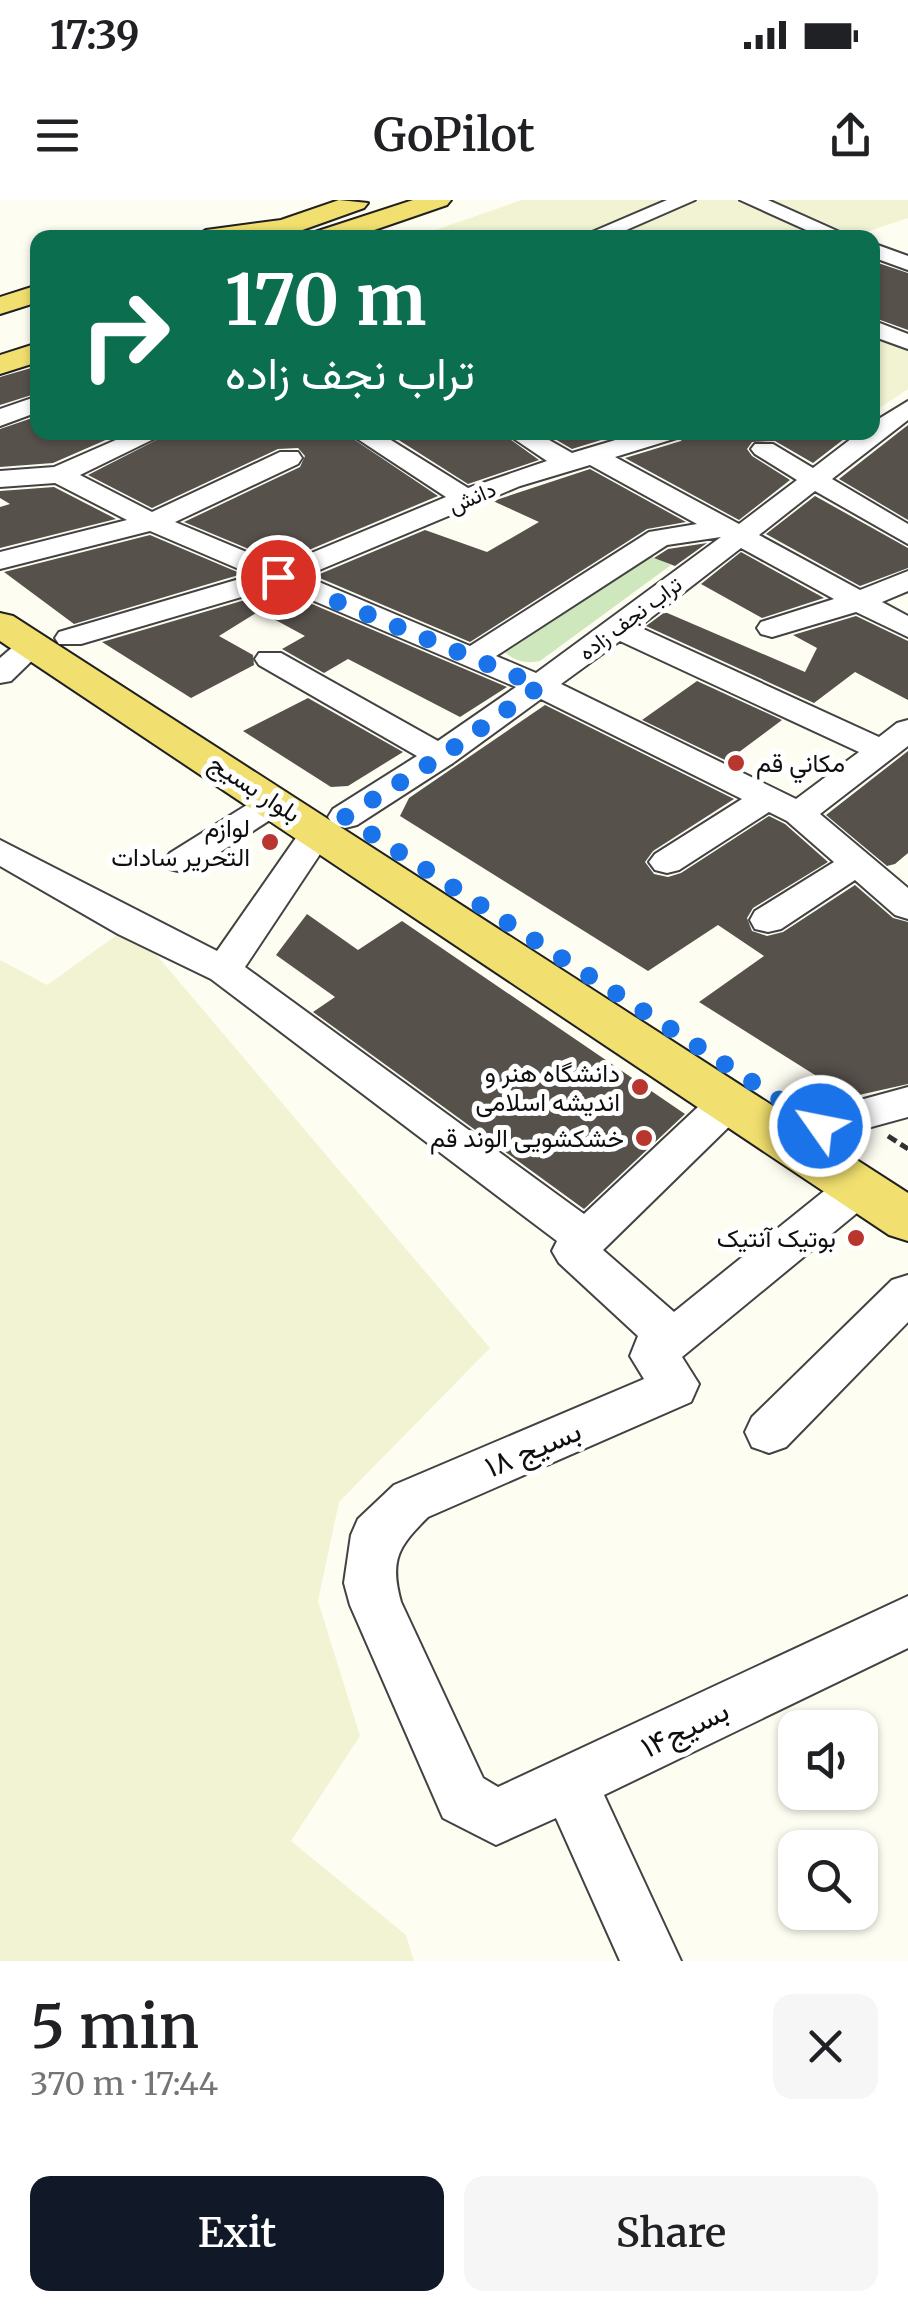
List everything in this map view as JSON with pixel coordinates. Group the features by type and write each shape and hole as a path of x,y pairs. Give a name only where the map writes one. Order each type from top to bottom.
{"main road":[{"path":"276,230 364,200"},
{"path":"352,230 448,203"},
{"path":"388,230 448,203"},
{"path":"263,230 285,227"},
{"path":"0,306 30,296"},
{"path":"0,322 30,313"},
{"path":"0,346 30,337"},
{"path":"0,365 30,355"},
{"name":"بلوار بسیج","path":"16,633 275,802 332,823 730,1101 908,1220"},
{"name":"بلوار بسیج","path":"16,633 332,823 908,1184"}],"street":[{"path":"607,230 685,200"},
{"path":"750,200 824,230"},
{"path":"622,224 636,230"},
{"path":"880,252 908,264"},
{"path":"880,330 908,342"},
{"path":"0,418 30,407"},
{"name":"تراب نجف زاده","path":"880,429 908,408"},
{"path":"0,478 59,476 138,440"},
{"path":"372,440 468,499"},
{"path":"536,440 664,494 908,628"},
{"name":"دانش","path":"16,633 278,577 511,480 645,440"},
{"name":"تراب نجف زاده","path":"332,823 442,756 540,686 618,628 734,531 866,440"},
{"path":"764,449 901,526"},
{"path":"0,561 152,522 289,458"},
{"path":"59,476 152,522 540,686 783,806 880,869 908,906"},
{"path":"472,658 659,538 734,531"},
{"path":"772,628 860,602 908,580"},
{"path":"618,628 895,740"},
{"path":"270,658 442,756"},
{"path":"667,862 783,806 895,740"},
{"path":"182,862 275,802"},
{"path":"224,970 332,823"},
{"path":"0,850 131,925 224,970 586,1239"},
{"path":"768,920 880,869"},
{"path":"730,1101 574,1251 674,1339 859,1187"},
{"path":"820,1126 908,1102"},
{"path":"769,1432 908,1294"},
{"name":"بسیج ۱۸","path":"464,1798 376,1605 370,1582 376,1535 411,1501 674,1388 676,1384 652,1353 674,1339"},
{"name":"بسیج۱۴","path":"464,1798 496,1817 908,1621"},
{"path":"570,1785 652,1961"}],"green space":[{"path":"522,200 908,200 908,218 872,230 435,230"},
{"path":"880,332 908,344 908,389 880,408"},
{"path":"645,554 671,565 540,661 521,661 505,652"},
{"path":"131,925 490,1348 339,1502 318,1601 360,1736 291,1841 406,1935 414,1961 0,1961 0,960 47,985"}],"building":[{"path":"880,264 908,273 908,330 880,320"},
{"path":"30,368 30,396 0,405 0,377"},
{"path":"30,419 30,440 106,440 53,463 0,467 0,429"},
{"path":"908,425 908,520 839,479"},
{"path":"156,440 355,440 438,496 280,562 184,522 300,467 305,456 298,448 278,449 152,508 88,475"},
{"path":"399,440 511,440 539,460 468,484"},
{"path":"557,440 601,440 572,449"},
{"path":"843,440 813,463 775,441 752,442 747,449 752,456 790,480 739,520 625,458 681,441"},
{"path":"590,469 686,522 647,529 470,642 315,576 425,530 487,552 539,522 493,501"},
{"path":"54,487 116,519 0,548 0,507 10,504 0,498 0,491"},
{"path":"815,496 908,548 908,568 860,586 766,534"},
{"path":"150,535 242,574 74,624 4,572"},
{"path":"707,543 675,566 654,558 668,549"},
{"path":"741,552 824,598 762,618 701,584"},
{"path":"279,590 507,687 460,717 348,659 324,673 282,649 305,636 259,611 219,636 253,655 254,665 191,698 102,642"},
{"path":"665,612 805,672 817,648 793,635 856,616 908,641 908,700 855,672 814,703 646,626"},
{"path":"697,681 782,720 727,761 642,720"},
{"path":"308,698 403,752 348,786 331,787 243,731"},
{"path":"545,705 734,799 653,851 645,862 654,874 668,877 681,873 769,816 785,824 828,862 753,908 747,918 752,931 767,936 783,932 855,885 893,918 908,922 908,1084 850,1097 699,1002 764,956 718,925 648,971 400,816 409,798"},
{"path":"908,751 908,853 887,866 826,815"},
{"path":"307,914 358,950 402,921 685,1114 584,1209 313,1012 335,997 276,955"}],"place":[{"name":"مكاني قم","path":"736,763"},
{"name":"لوازم التحریر سادات","path":"270,842"},
{"name":"دانشگاه هنر و اندیشه اسلامی","path":"640,1087"},
{"name":"خشکشویی الوند قم","path":"644,1138"},
{"name":"بوتیک آنتیک","path":"856,1238"}],"route":[{"path":"278,577 540,686 442,756 345,817 820,1126"}]}
